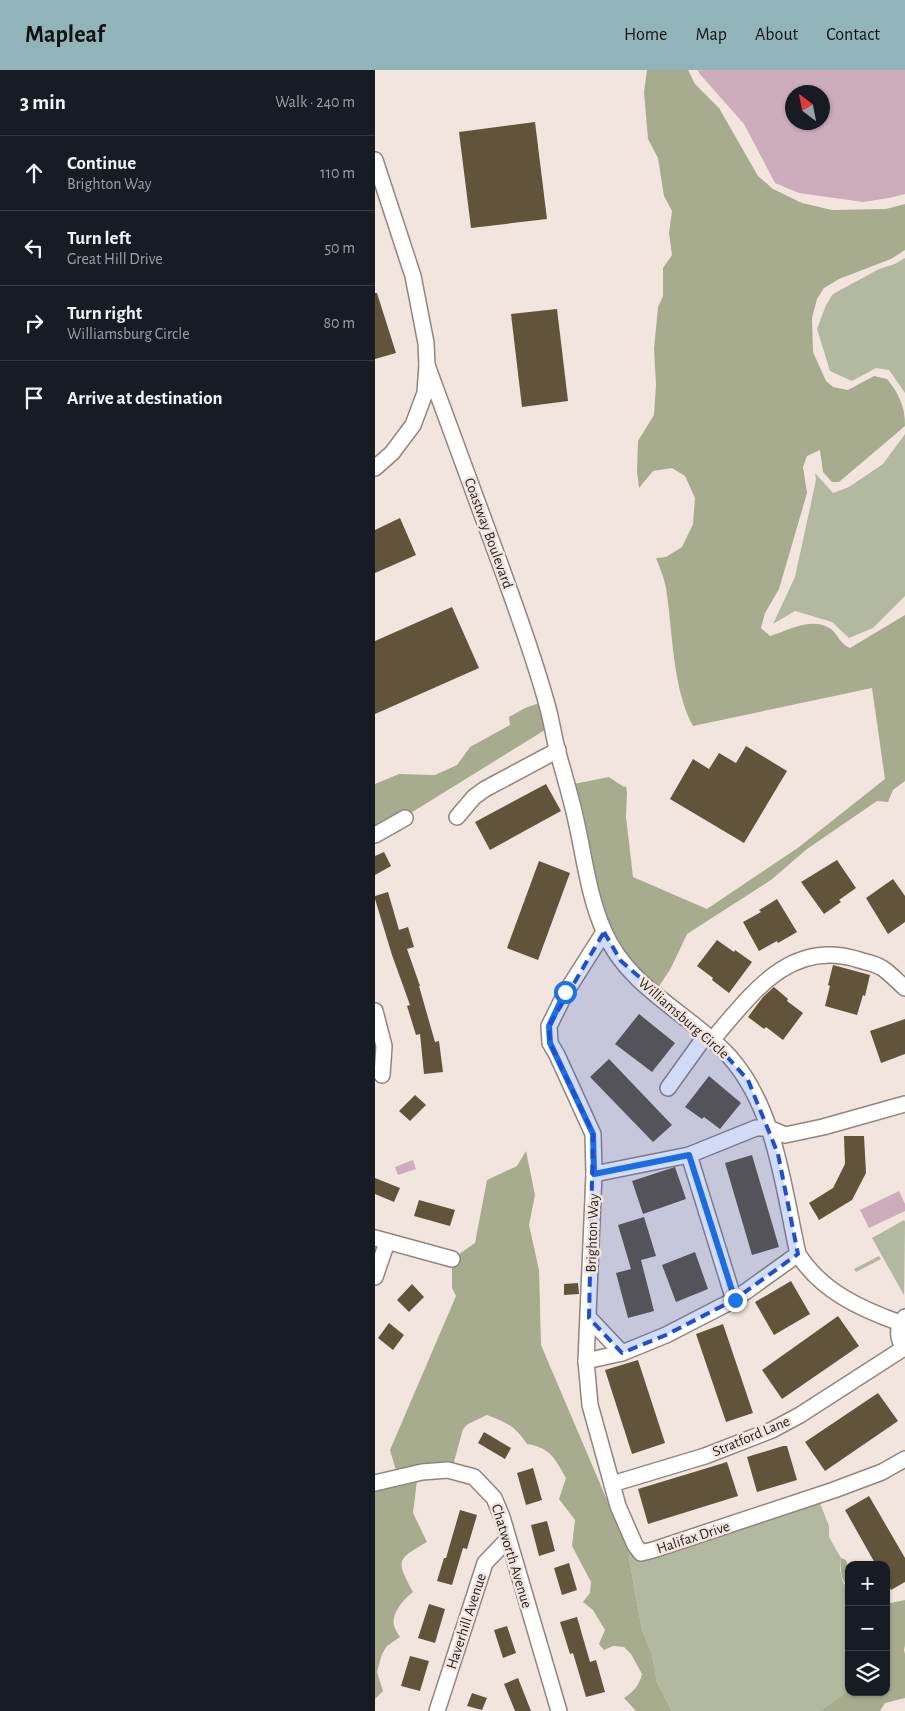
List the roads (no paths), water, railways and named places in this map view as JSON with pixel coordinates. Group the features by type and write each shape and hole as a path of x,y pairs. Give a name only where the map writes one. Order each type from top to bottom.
{"street":[{"path":"375,160 413,276 426,343 427,365 425,393 413,426 392,453 375,468"},
{"name":"Coastway Boulevard","path":"427,365 520,619 547,702"},
{"name":"Williamsburg Circle","path":"547,702 576,818 592,896 604,932 621,961 655,994 709,1037 729,1056 748,1080 778,1154 798,1254 804,1263 822,1282 841,1297 869,1311 903,1320 898,1332 899,1340 904,1349"},
{"path":"457,817 474,797 485,789 558,750"},
{"path":"375,835 405,818"},
{"name":"Brighton Way","path":"587,1361 594,1174 593,1134 550,1043 549,1026 565,992 604,932"},
{"path":"668,1088 709,1037 754,992 783,967 813,955 844,956 880,967 905,988"},
{"path":"375,1011 384,1046 382,1075"},
{"path":"594,1174 689,1155 756,1128 769,1128 785,1135 823,1128 905,1104"},
{"path":"689,1155 735,1300"},
{"path":"375,1277 381,1240 452,1259"},
{"path":"587,1361 622,1353 666,1335 735,1300 798,1254"},
{"path":"589,1318 622,1353"},
{"name":"Stratford Lane","path":"612,1484 705,1456 772,1430 904,1349"},
{"name":"Halifax Drive","path":"587,1361 590,1405 618,1506 635,1545 641,1553 834,1490 882,1472 905,1459"},
{"name":"Chatworth Avenue","path":"375,1483 422,1472 448,1470 474,1477 494,1498 502,1517 559,1711"},
{"name":"Haverhill Avenue","path":"437,1711 485,1563 507,1539"}]}
